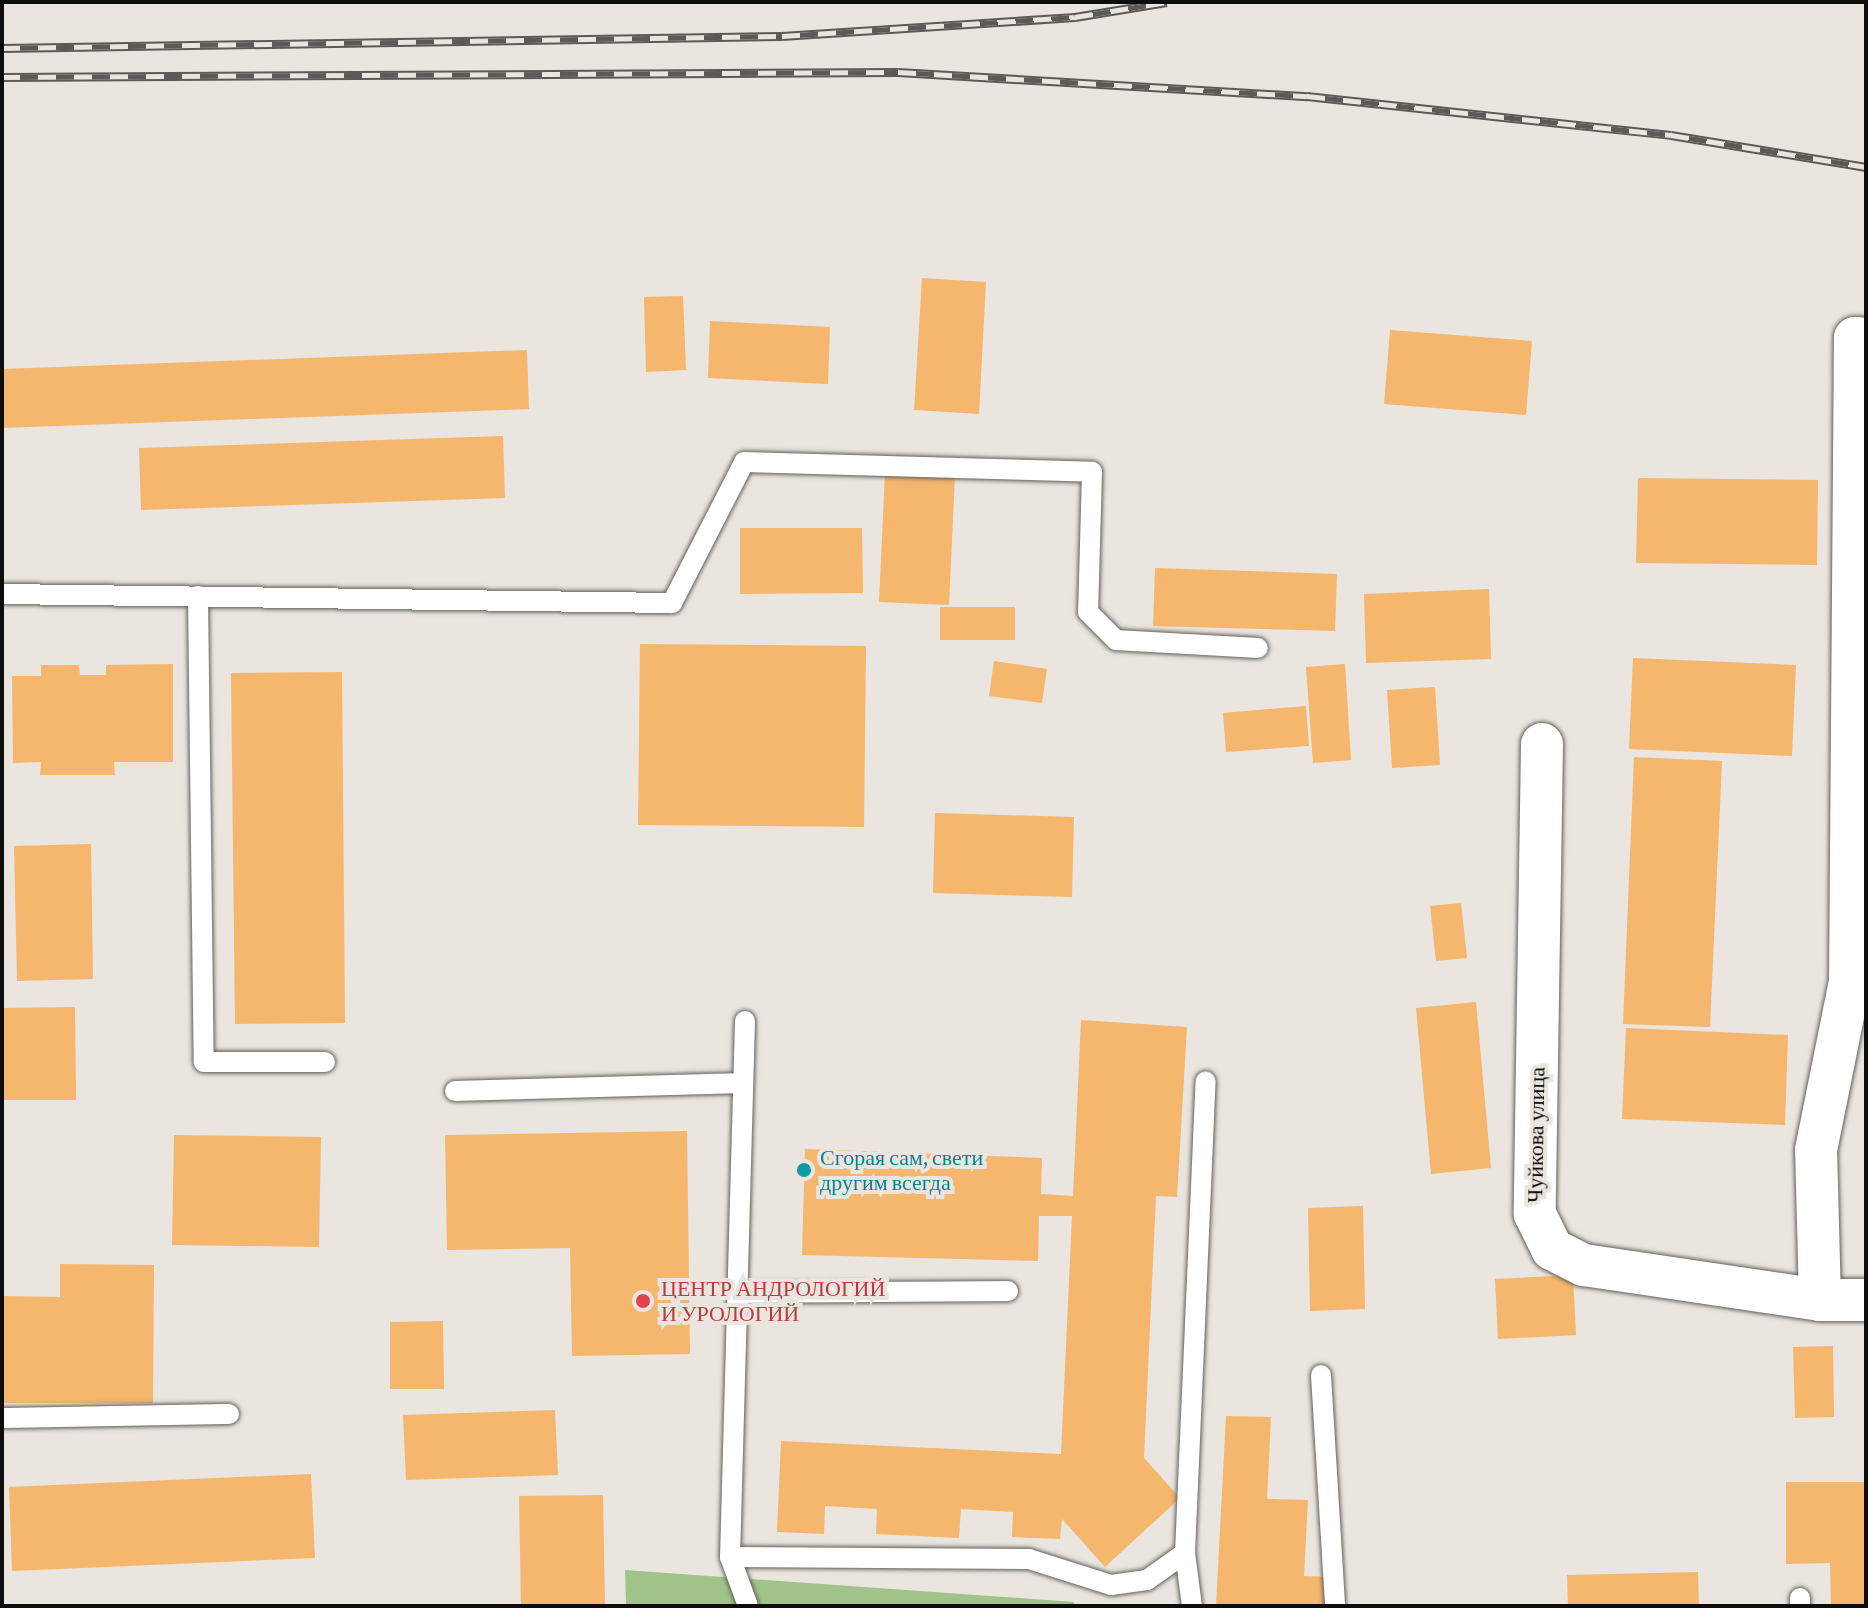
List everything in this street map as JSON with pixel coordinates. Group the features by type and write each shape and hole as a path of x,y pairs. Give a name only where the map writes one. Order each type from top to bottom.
{"street":[{"path":"1820,1300 1816,1150 1850,982 1855,338 1866,339"},
{"name":"Чуйкова улица","path":"1542,744 1535,1214 1552,1249 1584,1265 1820,1300 1866,1300"}],"lane":[{"path":"2,594 672,603 744,462 1092,472 1088,612 1116,640 1258,648"},
{"path":"198,596 204,1062 325,1062"},
{"path":"745,1021 730,1557 748,1606"},
{"path":"1192,1606 1185,1553 1206,1081"},
{"path":"455,1091 743,1083"},
{"path":"737,1293 1008,1291"},
{"path":"1321,1375 1335,1606"},
{"path":"2,1418 229,1414"},
{"path":"730,1557 1029,1559 1111,1585 1147,1580 1185,1553"}],"green space":[{"path":"625,1570 1074,1602 1074,1606 626,1606"}],"building":[{"path":"922,278 986,282 979,414 914,410"},
{"path":"683,296 686,370 646,372 644,297"},
{"path":"710,321 830,327 828,384 708,378"},
{"path":"1390,330 1532,341 1526,415 1384,404"},
{"path":"527,350 529,409 2,428 2,369"},
{"path":"503,436 505,498 141,510 139,448"},
{"path":"885,472 955,475 949,605 879,602"},
{"path":"1638,478 1818,480 1817,565 1636,563"},
{"path":"740,528 862,528 863,593 740,594"},
{"path":"1155,568 1337,574 1335,631 1153,626"},
{"path":"1489,589 1491,659 1366,663 1364,594"},
{"path":"940,607 1015,607 1015,640 940,640"},
{"path":"640,644 866,646 864,827 638,825"},
{"path":"1633,658 1796,665 1792,756 1629,749"},
{"path":"994,661 1047,669 1042,703 989,696"},
{"path":"173,664 173,762 114,762 115,775 40,775 41,762 13,763 12,676 41,676 41,665 79,665 80,675 106,675 106,665"},
{"path":"1345,664 1351,760 1313,763 1306,667"},
{"path":"342,672 345,1023 235,1024 231,673"},
{"path":"1435,687 1440,765 1392,768 1387,690"},
{"path":"1306,706 1309,746 1226,752 1223,713"},
{"path":"1634,757 1722,761 1710,1027 1623,1024"},
{"path":"935,813 1074,817 1072,897 933,893"},
{"path":"91,844 93,979 17,981 14,846"},
{"path":"1461,903 1467,958 1436,961 1430,906"},
{"path":"1476,1002 1491,1168 1431,1174 1416,1008"},
{"path":"75,1007 76,1100 2,1100 2,1008"},
{"path":"1081,1020 1187,1027 1177,1197 1156,1196 1144,1458 1180,1498 1105,1567 1062,1519 1060,1539 1012,1537 1013,1512 961,1509 959,1538 876,1534 877,1509 825,1506 824,1534 777,1532 781,1441 1061,1454 1072,1216 1039,1216 1038,1261 802,1255 805,1149 1042,1158 1041,1194 1073,1196"},
{"path":"1626,1028 1788,1035 1785,1125 1622,1119"},
{"path":"687,1131 690,1354 572,1356 570,1248 447,1250 445,1135"},
{"path":"174,1135 321,1137 319,1247 172,1245"},
{"path":"1363,1206 1365,1309 1310,1311 1308,1208"},
{"path":"60,1264 154,1265 153,1403 2,1403 2,1296 60,1297"},
{"path":"1573,1275 1576,1335 1498,1339 1495,1279"},
{"path":"443,1321 444,1389 390,1389 390,1322"},
{"path":"1833,1346 1834,1417 1795,1418 1793,1347"},
{"path":"555,1410 558,1475 406,1480 403,1415"},
{"path":"1226,1416 1271,1417 1267,1499 1308,1500 1304,1576 1331,1577 1329,1606 1216,1606"},
{"path":"311,1474 315,1558 12,1571 9,1487"},
{"path":"1786,1482 1866,1482 1866,1606 1831,1606 1830,1563 1786,1564"},
{"path":"603,1495 605,1606 521,1606 519,1496"},
{"path":"1698,1572 1699,1606 1568,1606 1567,1575"}],"railway":[{"path":"2,48 782,36 1075,17 1167,2"},
{"path":"2,77 898,72 1307,96 1671,135 1866,167"}],"place":[{"name":"Сгорая сам, свети другим всегда","path":"804,1170"},
{"name":"ЦЕНТР АНДРОЛОГИЙ И УРОЛОГИЙ","path":"643,1301"}]}
